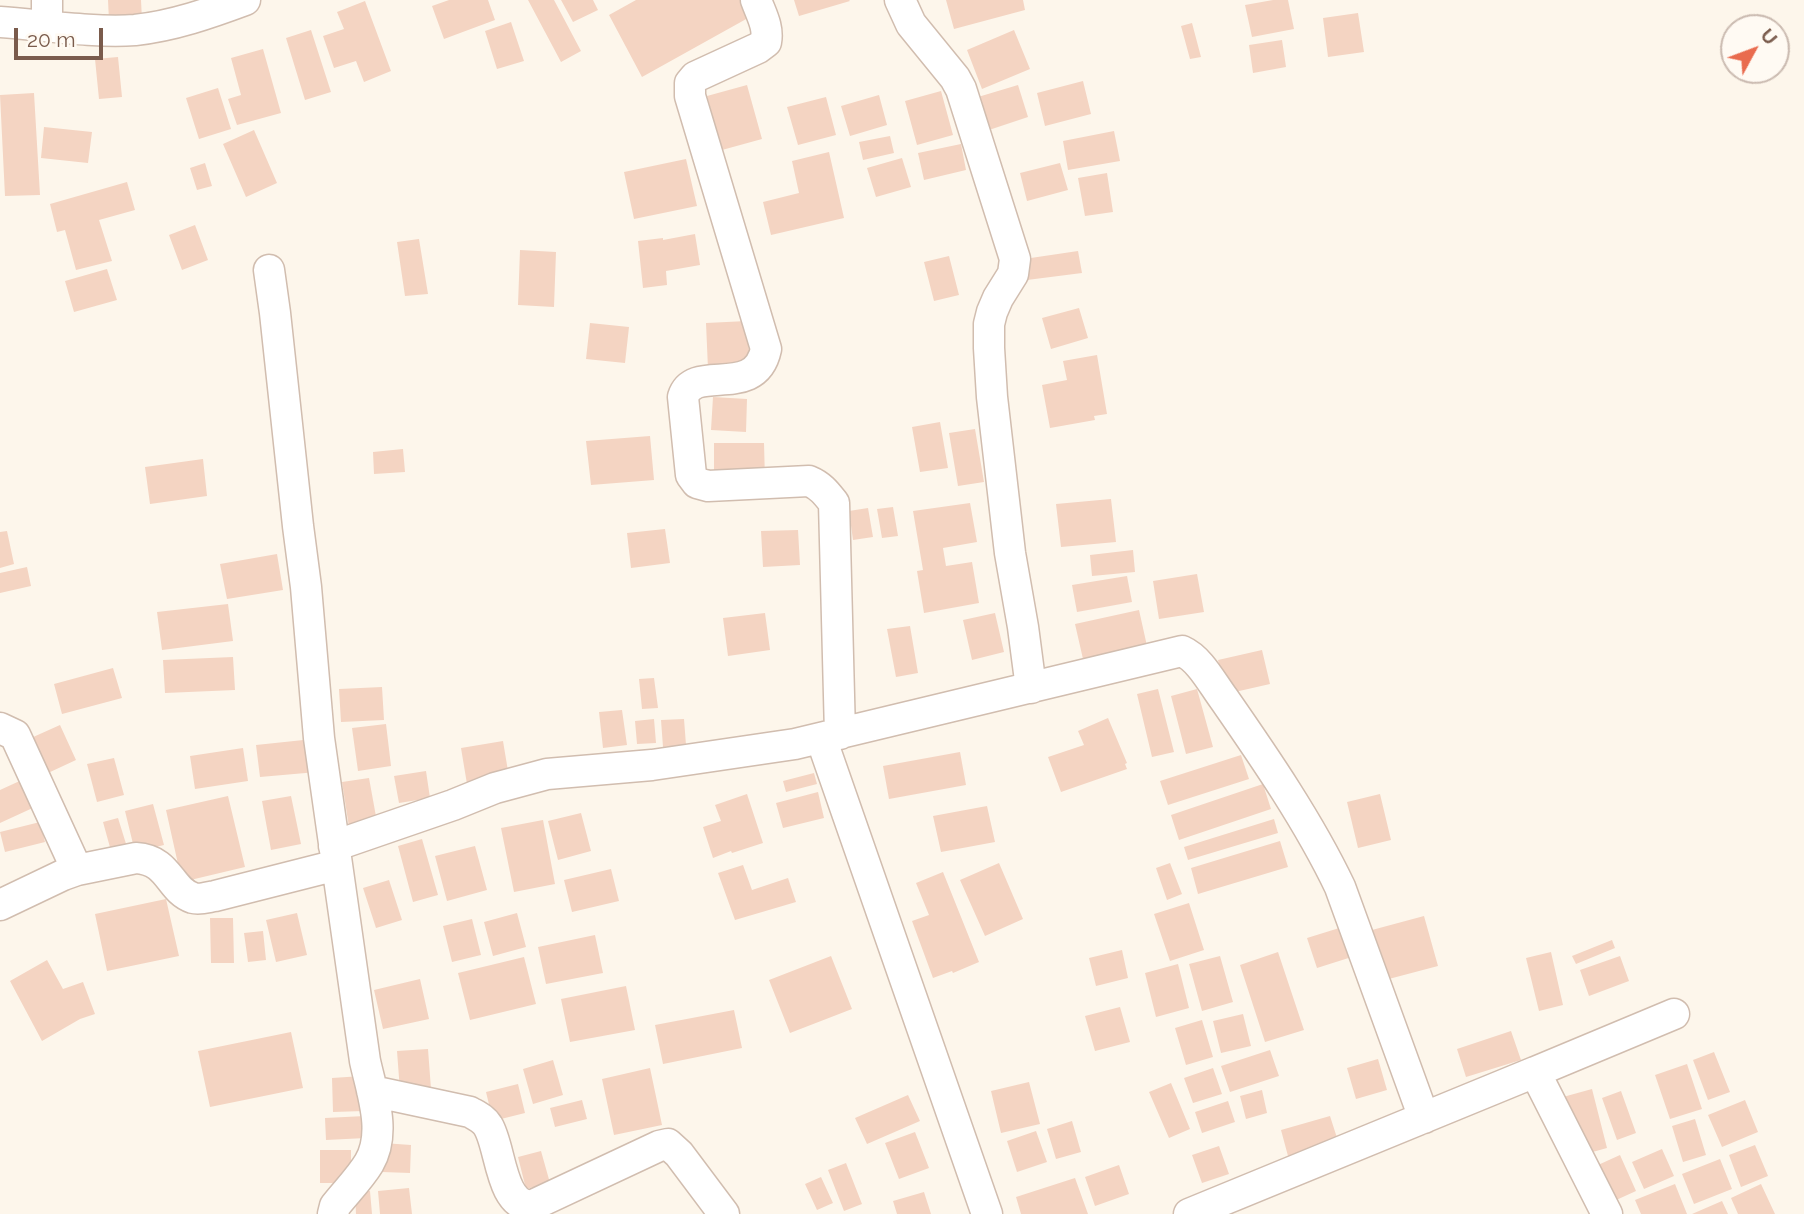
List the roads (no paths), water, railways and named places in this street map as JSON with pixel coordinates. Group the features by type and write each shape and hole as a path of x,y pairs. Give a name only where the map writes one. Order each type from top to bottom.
{"street":[{"path":"0,22 47,13 104,30 135,30 213,12 245,0"},
{"path":"756,0 766,25 766,42 695,77 691,83 690,96 766,349 764,360 757,369 744,377 691,384 685,389 682,397 691,475 697,483 708,486 809,481 824,490 834,503 830,736 987,1214"},
{"path":"900,0 911,24 961,89 1015,259 1013,274 992,312 989,348 1010,553 1031,688"},
{"path":"269,270 306,587 319,738 365,1061 376,1108 378,1133 369,1163 335,1206 333,1214"},
{"path":"0,905 63,874 136,858 156,863 191,897 200,899 226,894 335,856 495,788 547,774 629,768 795,744 1182,650 1204,671 1252,739 1325,855 1340,887 1424,1118"},
{"path":"0,728 15,735 77,870"},
{"path":"1189,1214 1674,1014"},
{"path":"1535,1072 1607,1214"},
{"path":"372,1091 470,1112 482,1118 489,1126 510,1193 521,1204 531,1206 668,1144 679,1154 723,1214"}]}
